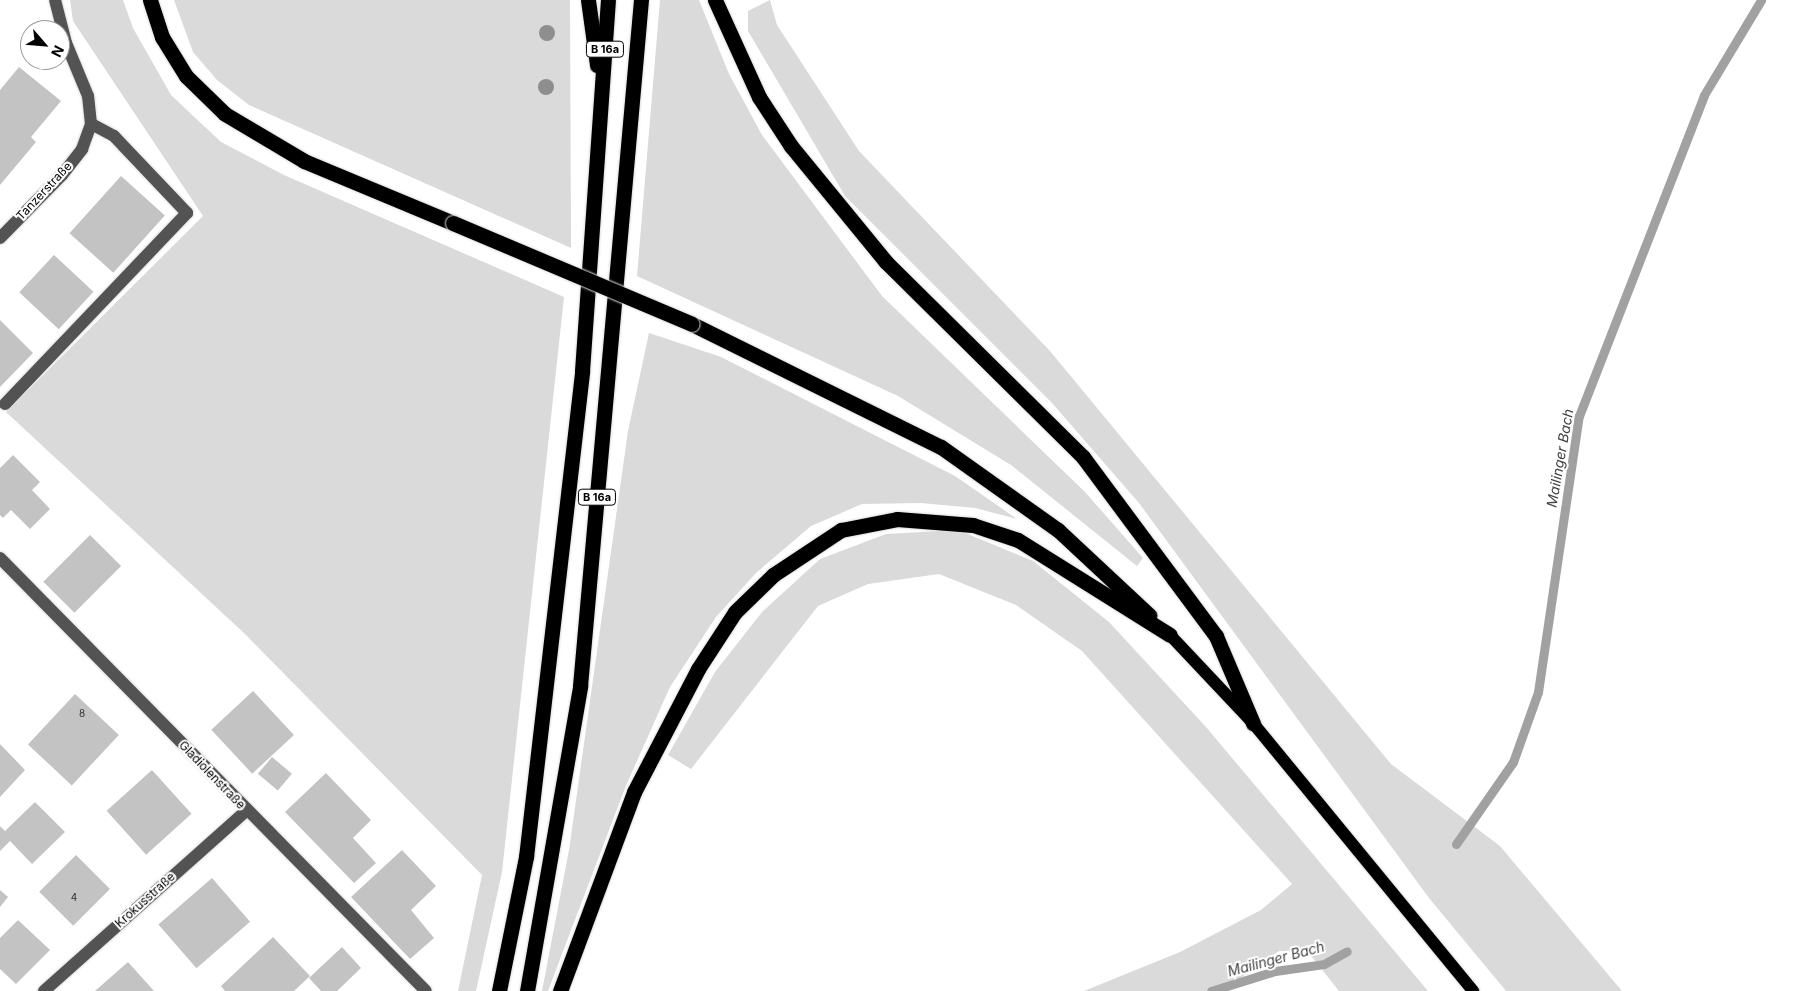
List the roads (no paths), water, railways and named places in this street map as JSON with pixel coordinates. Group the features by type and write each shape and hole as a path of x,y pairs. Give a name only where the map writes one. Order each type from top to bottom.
{"highway":[{"path":"150,0 162,37 186,76 225,114 304,161 692,324 941,447 1058,530 1170,635"},
{"path":"588,0 601,97"},
{"name":"B 16a","path":"499,991 526,857 582,371 608,0"},
{"name":"B 16a","path":"526,991 580,686 641,0"},
{"path":"714,0 759,97 791,146 885,261 1083,458 1216,636 1253,724"},
{"path":"560,991 634,792 698,669 735,612 772,575 841,530 897,519 973,524 1018,540 1170,635"}],"main road":[{"path":"1170,635 1253,724 1473,991"}],"street":[{"name":"Tanzerstraße","path":"0,238 62,175 82,149 91,124 88,96 66,43 55,0"},
{"path":"5,404 187,213 114,136 91,124"},
{"name":"Gladiolenstraße","path":"0,558 426,991"},
{"name":"Krokusstraße","path":"44,991 247,810"}],"waterway":[{"name":"Mailinger Bach","path":"1456,844 1513,762 1538,692 1579,416 1704,95 1761,0"},
{"name":"Mailinger Bach","path":"1211,991 1275,971 1324,964 1347,951"}]}
